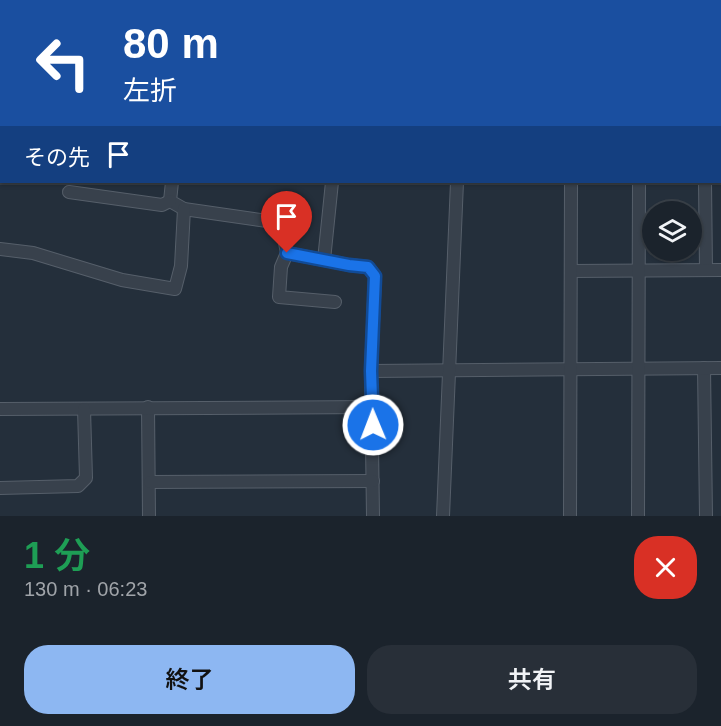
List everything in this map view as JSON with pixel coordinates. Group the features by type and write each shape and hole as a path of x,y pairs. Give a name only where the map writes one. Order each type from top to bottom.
{"street":[{"path":"170,201 172,183"},
{"path":"324,260 332,183"},
{"path":"443,516 457,183"},
{"path":"570,183 572,369 570,516"},
{"path":"638,516 639,183"},
{"path":"705,183 706,270"},
{"path":"69,192 104,190 162,205 170,201"},
{"path":"170,201 184,209 281,223 287,253 281,267 279,297 335,302"},
{"path":"0,249 33,253 122,279 175,289 181,266 184,209"},
{"path":"287,253 368,267 375,276 371,371 373,516"},
{"path":"571,271 721,270"},
{"path":"704,368 706,516"},
{"path":"371,371 721,368"},
{"path":"148,407 149,516"},
{"path":"0,409 373,407"},
{"path":"0,488 78,486 86,478 84,409"},
{"path":"150,482 373,481"}],"route":[{"path":"287,253 368,267 375,276 371,371 373,425"}]}
